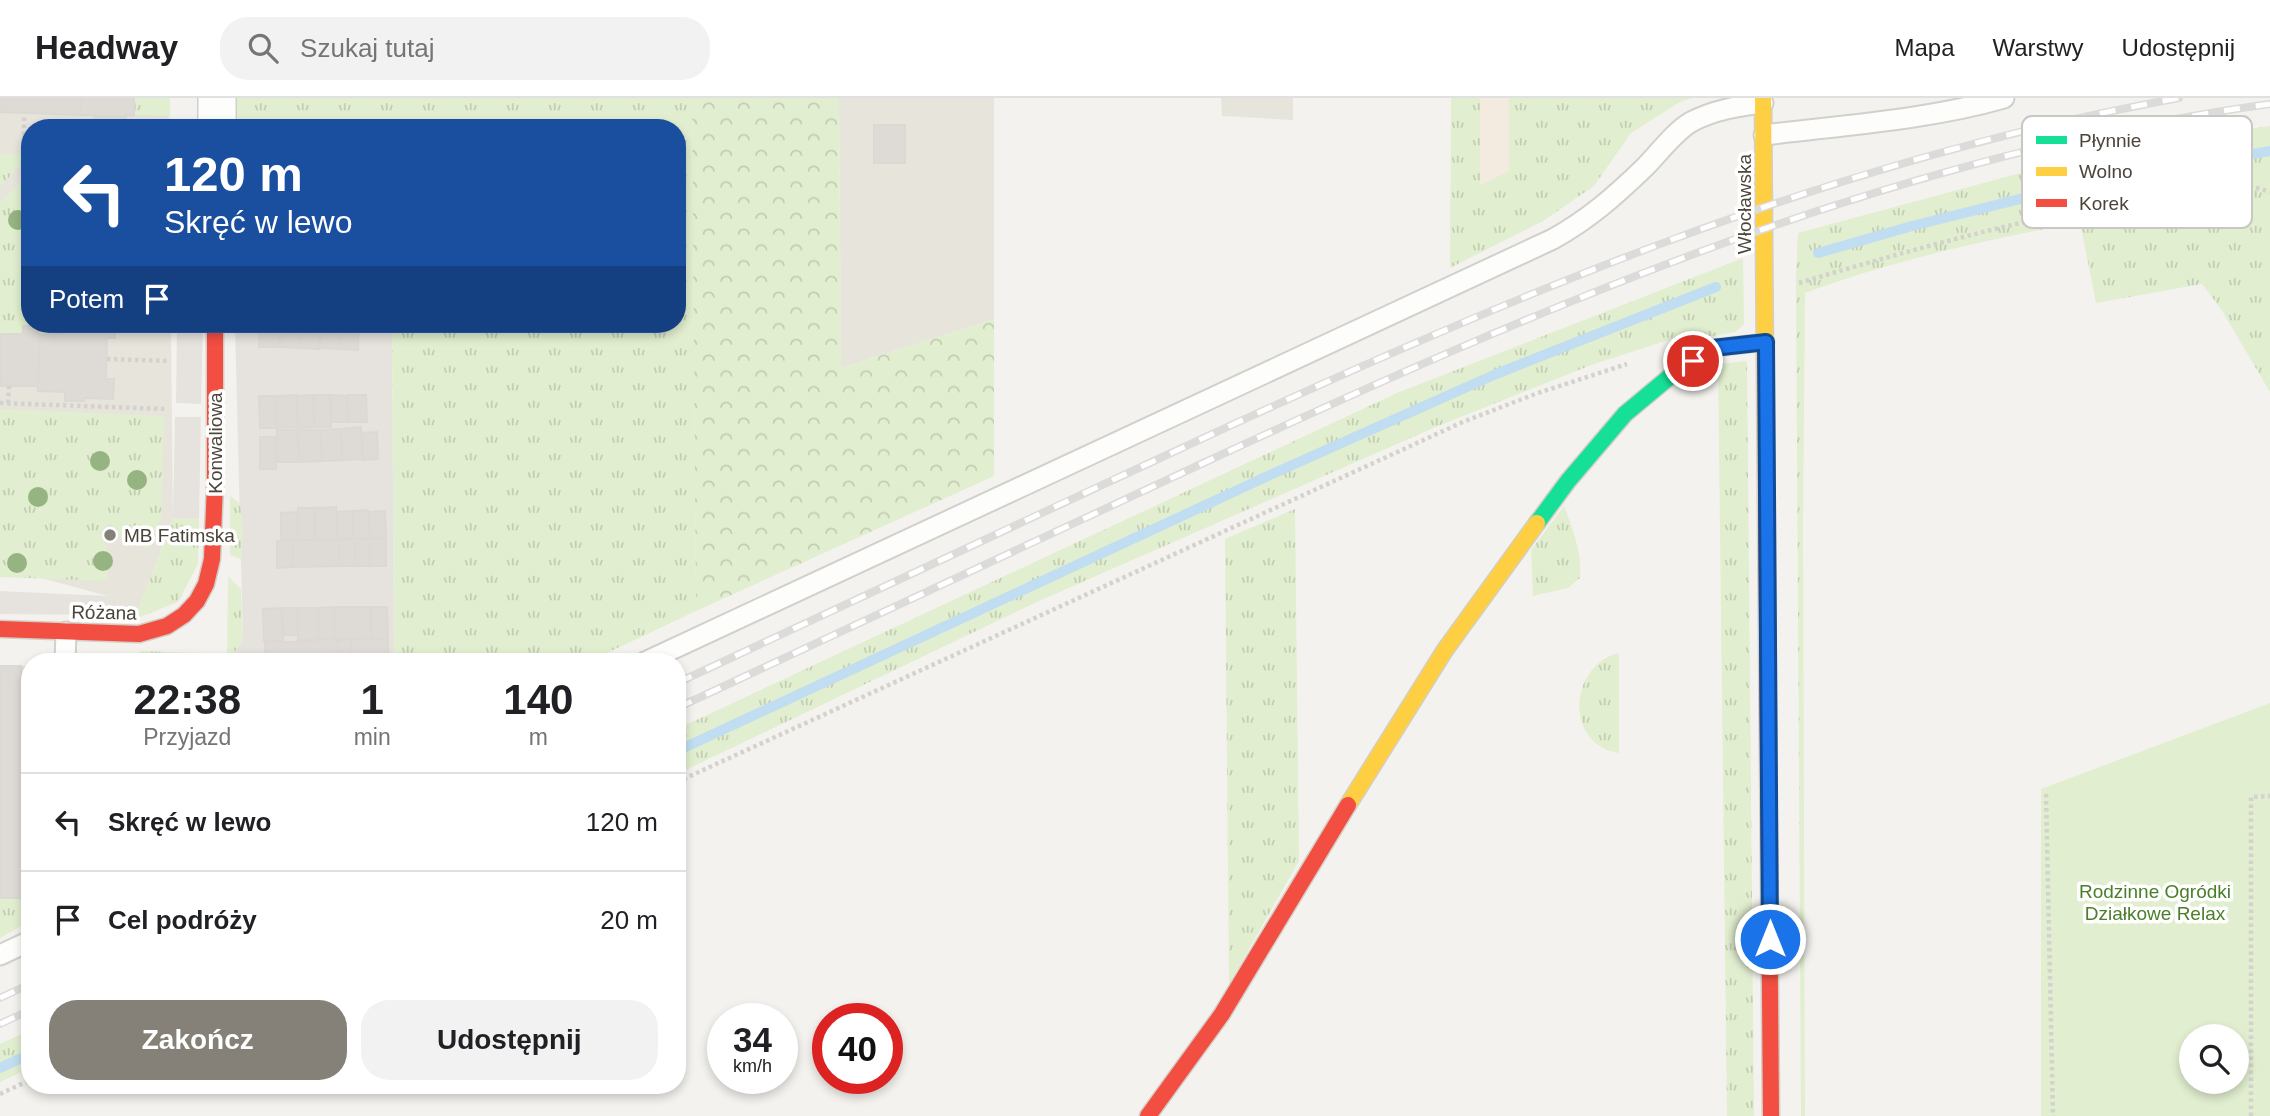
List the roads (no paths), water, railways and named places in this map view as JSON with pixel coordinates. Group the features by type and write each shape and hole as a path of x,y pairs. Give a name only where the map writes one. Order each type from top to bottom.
{"street":[{"path":"217,119 218,98"},
{"name":"Włocławska","path":"1763,101 1771,1116"},
{"name":"Konwaliowa","path":"197,601 206,584 212,559 215,333"},
{"path":"1148,1116 1222,1014 1445,650 1568,481 1625,414 1673,374 1713,348 1766,342"},
{"name":"Różana","path":"0,629 125,635 150,633 184,615 197,601"}],"lane":[{"path":"1899,119 1922,98"},
{"path":"1764,135 1899,119 1985,104 2004,98"},
{"path":"664,653 1553,239 1583,222 1615,196 1688,124 1710,113 1763,101"},
{"path":"65,653 66,632"},
{"path":"0,955 21,945"}],"waterway":[{"path":"2252,154 2270,151"},
{"path":"1818,253 2022,198"},
{"path":"686,747 1270,475 1496,374 1716,287"},
{"path":"0,1068 21,1058"}],"railway":[{"path":"2093,116 2179,98"},
{"path":"2200,116 2270,104"},
{"path":"686,679 1280,403 1530,295 1784,200 1913,160 2022,132"},
{"path":"686,704 1199,465 1458,348 1721,244 1855,199 2022,153"},
{"path":"0,998 21,988"},
{"path":"0,1024 21,1014"}],"place":[{"name":"MB Fatimska","path":"110,535"}],"park label":[{"name":"Rodzinne Ogródki Działkowe Relax","path":"2155,902"}]}
